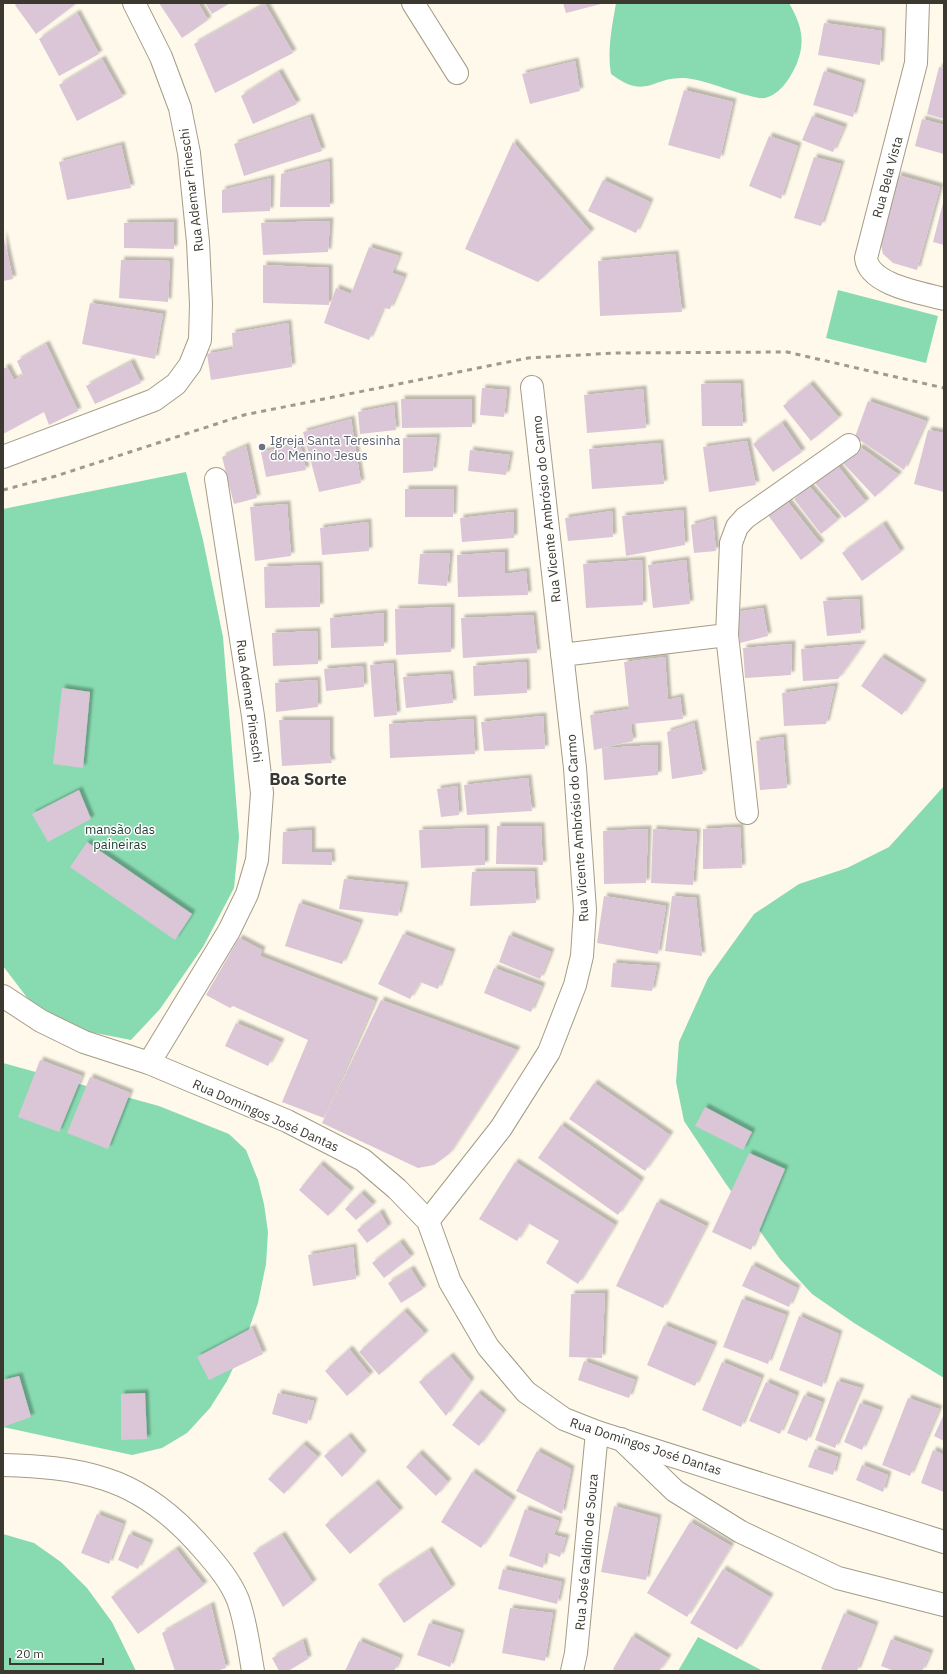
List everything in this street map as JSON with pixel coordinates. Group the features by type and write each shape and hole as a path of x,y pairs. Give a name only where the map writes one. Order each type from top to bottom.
{"street":[{"name":"Rua Ademar Pineschi","path":"3,457 154,400 176,384 190,365 200,340 201,304 198,242 189,153 180,108 161,57 134,3"},
{"path":"413,3 456,73"},
{"name":"Rua Bela Vista","path":"918,3 916,63 866,258 870,271 887,282 944,299"},
{"name":"Rua Vicente Ambrósio do Carmo","path":"428,1221 501,1128 549,1052 575,985 582,956 585,910 575,768 532,387"},
{"path":"747,813 727,636 732,543 737,527 745,518 849,444"},
{"name":"Rua Ademar Pineschi","path":"149,1063 229,931 246,894 257,860 262,793 253,716 216,479"},
{"path":"562,655 727,636"},
{"name":"Rua Domingos José Dantas","path":"3,996 41,1021 84,1042 149,1063 287,1121 363,1160 397,1189 428,1221 450,1282 488,1347 526,1392 564,1419 597,1432 944,1542"},
{"name":"Rua José Galdino de Souza","path":"572,1671 576,1653 597,1432"},
{"path":"620,1439 675,1491 741,1532 838,1578 944,1605"},
{"path":"3,1465 47,1467 105,1479 146,1498 170,1515 195,1540 221,1570 238,1600 254,1671"}],"green space":[{"path":"616,3 789,3 797,18 801,32 802,39 800,55 795,68 781,89 765,98 749,96 694,79 685,78 674,78 642,87 633,86 623,82 611,74 610,47"},
{"path":"838,290 938,316 926,363 826,338"},
{"name":"mansão das paineiras","path":"186,472 203,540 223,637 239,837 234,888 203,947 160,1009 131,1040 85,1031 35,1008 3,966 3,509"},
{"path":"944,786 944,1378 854,1323 812,1294 780,1259 726,1184 684,1121 676,1082 679,1042 708,978 754,914 799,884 847,868 889,847"},
{"path":"3,1063 159,1106 229,1134 246,1150 258,1180 264,1204 268,1232 266,1264 258,1303 242,1349 227,1381 210,1408 187,1433 162,1448 132,1455 3,1427"},
{"path":"3,1534 34,1543 61,1562 87,1588 112,1622 136,1671 3,1671"},
{"path":"698,1637 763,1671 678,1671"}],"building":[{"path":"17,3 77,3 36,34 15,5"},
{"path":"159,3 198,3 208,20 182,38"},
{"path":"205,3 230,3 212,14"},
{"path":"563,3 601,3 601,4 566,13"},
{"path":"265,4 293,53 215,93 194,44"},
{"path":"77,13 99,54 59,76 39,39"},
{"path":"824,23 882,31 880,65 818,55"},
{"path":"102,59 123,97 77,121 59,85"},
{"path":"575,61 580,91 530,104 522,74"},
{"path":"939,67 944,68 944,119 927,114"},
{"path":"824,71 862,83 853,117 813,105"},
{"path":"279,72 297,104 253,124 241,96"},
{"path":"684,90 733,102 720,159 668,145"},
{"path":"812,116 844,127 833,152 802,140"},
{"path":"310,117 322,151 244,176 234,144"},
{"path":"922,119 944,125 944,154 915,146"},
{"path":"769,136 798,146 781,199 749,186"},
{"path":"513,142 591,232 538,282 465,249"},
{"path":"121,145 131,188 67,200 59,162"},
{"path":"814,157 841,164 821,226 794,218"},
{"path":"329,161 330,207 280,207 281,174"},
{"path":"898,175 940,187 917,270 893,263 883,254 880,241"},
{"path":"271,178 270,211 222,213 222,190"},
{"path":"603,180 650,202 636,233 588,211"},
{"path":"944,203 944,245 933,242"},
{"path":"330,221 328,252 263,255 261,223"},
{"path":"174,222 174,249 124,248 124,223"},
{"path":"3,234 13,279 3,281"},
{"path":"369,247 399,256 392,273 404,277 390,309 383,308 369,340 324,323 336,288 351,294"},
{"path":"675,254 682,312 600,316 598,261"},
{"path":"121,260 170,261 168,302 119,298"},
{"path":"263,265 329,268 329,305 263,303"},
{"path":"90,303 163,314 155,359 82,344"},
{"path":"288,323 292,367 211,380 207,354 233,349 232,333"},
{"path":"46,344 78,411 49,425 44,412 3,434 3,369 7,367 14,380 23,375 17,361"},
{"path":"131,362 141,383 95,404 86,386"},
{"path":"740,383 743,426 702,426 701,384"},
{"path":"810,384 839,418 811,441 783,406"},
{"path":"482,388 507,390 504,417 480,415"},
{"path":"643,389 646,428 587,433 584,395"},
{"path":"401,399 472,399 472,427 402,428"},
{"path":"868,401 926,421 904,470 855,437"},
{"path":"394,405 396,430 360,434 358,412"},
{"path":"351,419 361,483 319,492 303,432"},
{"path":"782,423 802,452 773,472 753,444"},
{"path":"928,430 944,433 944,492 914,484"},
{"path":"437,437 433,471 403,473 403,438"},
{"path":"747,441 756,485 709,492 703,447"},
{"path":"660,443 664,484 592,489 589,449"},
{"path":"300,444 306,470 266,477 261,452"},
{"path":"246,446 257,498 234,504 222,457"},
{"path":"860,447 899,475 875,497 843,463"},
{"path":"470,450 510,455 506,475 468,471"},
{"path":"837,465 866,502 845,518 815,483"},
{"path":"809,486 838,520 821,534 794,499"},
{"path":"405,489 454,489 453,517 405,517"},
{"path":"783,496 821,544 801,560 765,511"},
{"path":"287,504 291,556 255,561 250,507"},
{"path":"683,510 685,545 626,556 622,516"},
{"path":"612,511 613,537 568,541 565,518"},
{"path":"514,512 514,538 462,542 460,518"},
{"path":"713,519 716,551 694,553 691,525"},
{"path":"368,522 369,551 322,555 320,528"},
{"path":"883,524 901,552 862,581 842,553"},
{"path":"505,552 505,574 526,571 528,595 458,597 457,555"},
{"path":"450,553 447,586 418,584 420,554"},
{"path":"642,560 643,605 586,608 583,564"},
{"path":"686,560 690,604 653,608 648,565"},
{"path":"319,565 320,607 265,608 264,567"},
{"path":"859,599 861,633 827,636 823,601"},
{"path":"451,607 451,652 396,655 395,609"},
{"path":"763,608 768,636 740,643 736,612"},
{"path":"384,613 384,646 331,648 330,618"},
{"path":"533,615 537,653 463,658 461,618"},
{"path":"317,631 318,664 273,666 272,633"},
{"path":"792,644 791,675 745,678 743,648"},
{"path":"863,644 838,679 803,681 801,649"},
{"path":"665,657 668,700 680,697 683,719 631,724 633,741 594,750 590,715 629,709 624,662"},
{"path":"881,657 923,683 902,715 861,686"},
{"path":"526,662 527,693 474,696 473,666"},
{"path":"393,663 397,715 374,717 370,665"},
{"path":"363,666 364,687 326,691 324,669"},
{"path":"450,674 453,703 406,708 403,677"},
{"path":"317,680 318,707 276,712 275,683"},
{"path":"835,686 826,724 784,726 782,693"},
{"path":"62,688 90,692 83,768 53,764"},
{"path":"543,716 545,749 484,751 481,722"},
{"path":"473,719 475,754 390,758 389,724"},
{"path":"279,720 330,720 330,756 332,763 282,766"},
{"path":"694,723 703,774 672,779 667,732"},
{"path":"783,737 787,788 760,790 756,741"},
{"path":"658,745 658,775 604,780 602,748"},
{"path":"528,778 532,811 467,815 464,785"},
{"path":"457,786 459,815 441,817 437,789"},
{"path":"79,790 91,819 48,842 32,814"},
{"path":"497,826 541,826 543,865 496,864"},
{"path":"740,827 742,868 703,869 703,829"},
{"path":"485,828 485,865 421,868 419,830"},
{"path":"648,829 646,883 604,884 603,831"},
{"path":"653,829 697,832 693,885 651,883"},
{"path":"312,830 312,852 331,852 332,865 282,864 283,832"},
{"path":"87,842 192,914 175,940 70,867"},
{"path":"534,871 536,903 470,906 472,872"},
{"path":"344,879 405,885 398,916 339,909"},
{"path":"604,896 666,906 658,954 597,943"},
{"path":"672,896 696,898 702,956 665,951"},
{"path":"299,903 360,923 342,964 285,946"},
{"path":"403,934 452,952 438,989 420,982 410,999 378,984"},
{"path":"509,935 551,952 540,979 499,962"},
{"path":"239,938 262,950 260,956 375,1001 324,1118 282,1102 308,1040 233,1006 230,1008 206,995"},
{"path":"613,963 657,966 652,991 611,987"},
{"path":"494,968 542,986 531,1012 484,993"},
{"path":"381,1000 517,1050 449,1154 434,1165 418,1168 322,1123"},
{"path":"236,1023 281,1042 268,1066 225,1046"},
{"path":"40,1060 82,1076 59,1132 18,1117"},
{"path":"90,1077 130,1093 108,1149 67,1133"},
{"path":"594,1083 670,1135 645,1171 569,1119"},
{"path":"705,1107 752,1132 743,1150 695,1126"},
{"path":"561,1125 641,1181 618,1215 538,1158"},
{"path":"749,1153 785,1169 751,1250 712,1232"},
{"path":"515,1162 615,1225 578,1284 546,1263 559,1241 528,1223 517,1241 479,1219"},
{"path":"320,1164 351,1191 328,1216 299,1190"},
{"path":"361,1193 373,1205 356,1220 345,1209"},
{"path":"657,1202 706,1226 663,1308 616,1286"},
{"path":"380,1212 388,1227 367,1243 357,1230"},
{"path":"400,1242 411,1257 384,1278 372,1263"},
{"path":"353,1247 356,1279 313,1286 308,1255"},
{"path":"752,1265 797,1288 789,1307 742,1286"},
{"path":"411,1269 423,1289 401,1303 388,1283"},
{"path":"605,1293 602,1358 569,1357 571,1294"},
{"path":"742,1299 786,1315 768,1364 723,1347"},
{"path":"404,1311 425,1334 379,1375 359,1352"},
{"path":"799,1316 839,1334 822,1387 779,1370"},
{"path":"664,1325 714,1345 695,1386 647,1365"},
{"path":"252,1328 263,1354 209,1380 197,1357"},
{"path":"349,1349 370,1375 347,1396 325,1371"},
{"path":"450,1356 471,1381 446,1416 419,1382"},
{"path":"584,1361 635,1380 629,1398 578,1380"},
{"path":"722,1362 761,1378 741,1427 702,1410"},
{"path":"19,1376 31,1417 3,1427 3,1380"},
{"path":"837,1381 861,1388 835,1448 815,1440"},
{"path":"766,1382 796,1395 780,1434 749,1421"},
{"path":"145,1393 147,1439 121,1440 121,1394"},
{"path":"278,1393 314,1401 307,1424 272,1414"},
{"path":"478,1393 503,1413 479,1446 452,1425"},
{"path":"804,1395 822,1402 807,1441 787,1433"},
{"path":"908,1398 939,1409 910,1476 882,1465"},
{"path":"860,1403 880,1410 862,1450 844,1442"},
{"path":"944,1414 944,1441 934,1436"},
{"path":"348,1436 363,1454 342,1477 324,1456"},
{"path":"303,1444 318,1457 284,1494 268,1479"},
{"path":"815,1449 838,1457 833,1475 808,1467"},
{"path":"933,1450 944,1455 944,1492 921,1483"},
{"path":"537,1451 571,1469 562,1514 516,1491"},
{"path":"419,1453 448,1482 436,1496 406,1467"},
{"path":"862,1465 888,1475 883,1492 856,1480"},
{"path":"472,1472 513,1500 481,1548 441,1522"},
{"path":"375,1483 400,1511 350,1554 325,1525"},
{"path":"614,1506 658,1518 646,1580 601,1572"},
{"path":"525,1509 559,1521 554,1535 566,1538 560,1557 546,1552 543,1568 509,1556"},
{"path":"97,1514 123,1524 109,1564 81,1553"},
{"path":"690,1522 731,1546 687,1617 647,1593"},
{"path":"129,1534 150,1543 138,1569 118,1560"},
{"path":"282,1535 313,1583 283,1607 253,1553"},
{"path":"176,1549 204,1585 138,1634 111,1597"},
{"path":"429,1550 452,1588 404,1623 378,1584"},
{"path":"503,1569 562,1582 557,1604 498,1589"},
{"path":"723,1569 770,1597 737,1650 690,1623"},
{"path":"211,1605 226,1668 216,1671 175,1671 162,1633"},
{"path":"510,1608 553,1613 545,1661 502,1653"},
{"path":"844,1613 875,1625 857,1671 825,1671 821,1669"},
{"path":"429,1623 461,1633 450,1667 417,1655"},
{"path":"632,1636 668,1658 659,1671 616,1671 613,1669"},
{"path":"891,1639 930,1653 922,1671 894,1671 881,1666"},
{"path":"303,1641 308,1659 288,1671 279,1671 272,1658"},
{"path":"359,1641 400,1658 394,1671 345,1671"}],"railway":[{"path":"3,490 56,476 244,415 528,358 615,353 787,352 944,388"}],"place":[{"name":"Igreja Santa Teresinha do Menino Jesus","path":"262,447"}],"district":[{"name":"Boa Sorte","path":"308,779"}]}
